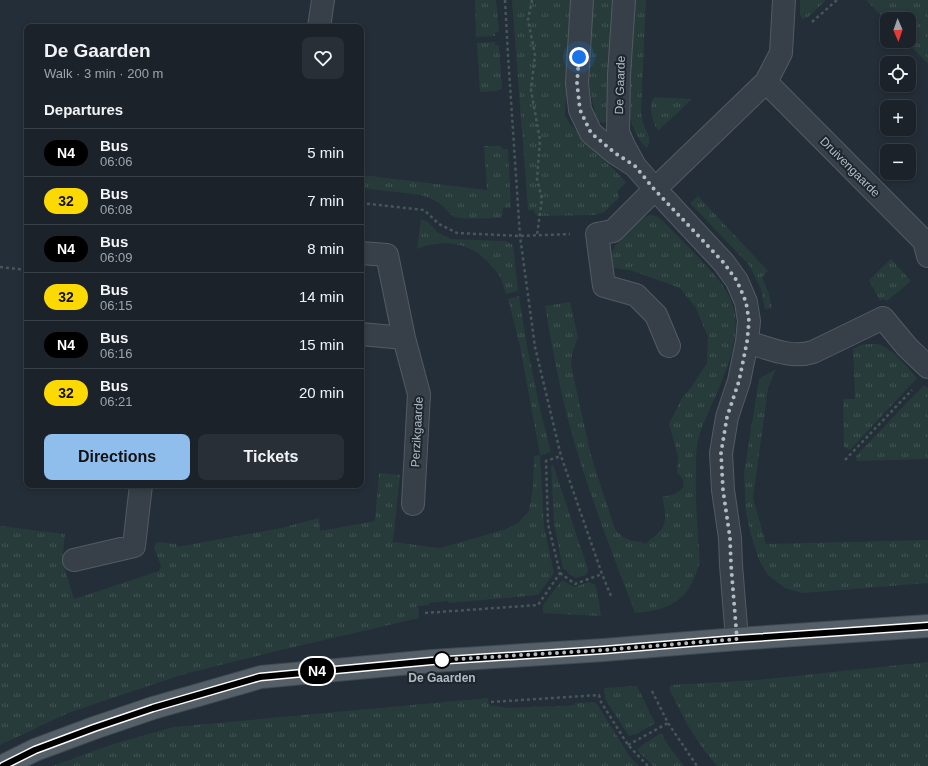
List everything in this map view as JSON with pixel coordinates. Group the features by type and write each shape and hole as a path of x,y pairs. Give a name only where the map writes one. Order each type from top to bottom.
{"main road":[{"path":"3,766 35,750 94,728 153,708 260,677 432,661 928,626"}],"street":[{"path":"319,24 322,0"},
{"name":"De Gaarde","path":"582,0 577,83 580,110 591,133 615,153 635,166"},
{"name":"De Gaarde","path":"624,0 619,75 618,132 635,166 654,189 724,263 737,281 746,302 749,321 747,342 739,381 727,417 721,453 723,490 730,538 737,639"},
{"path":"669,346 656,315 636,295 604,286 596,234 612,231 766,82 781,53 784,0"},
{"name":"Druivengaarde","path":"766,82 924,241 928,256"},
{"name":"Perzikgaarde","path":"364,253 387,255 404,338 420,394 413,504"},
{"path":"747,342 778,351 805,355 883,318 907,347 922,376"},
{"path":"364,334 404,338"},
{"path":"74,560 134,546 140,488"}],"path":[{"path":"505,0 520,236 535,346 561,456 611,596"},
{"path":"532,0 528,20 535,55 531,90 540,140 537,179 542,199 537,235"},
{"path":"364,203 424,210 439,224 457,233 520,236 596,234"},
{"path":"0,267 24,270"},
{"path":"845,460 922,376"},
{"path":"561,456 546,461 548,524 560,573 575,584 602,574"},
{"path":"426,613 538,605 560,573"},
{"path":"652,691 668,723 697,766"},
{"path":"491,702 599,695 601,702 628,745 648,766"},
{"path":"628,745 668,723"}],"green space":[{"path":"475,0 496,0 499,32 495,33 495,36 476,37"},
{"path":"512,0 572,0 565,116 571,125 626,182 617,192 619,198 604,212 595,215 538,216 535,214 534,210 528,210"},
{"path":"591,0 613,0 607,119 606,122 603,123 598,121 596,117 588,74"},
{"path":"631,0 646,0 641,113 649,139 649,145 647,148 637,135 632,124 628,107"},
{"path":"800,0 826,0 808,17 802,19 800,15"},
{"path":"866,0 928,0 928,64 913,48 916,48 916,12 880,12 880,14"},
{"path":"495,42 495,45 499,45 502,89 498,91 480,92 477,43"},
{"path":"655,97 692,99 659,130 654,124 651,114 651,104"},
{"path":"484,146 501,146 502,149 508,149 511,208 503,208 502,216 500,218 456,217 437,202 421,195 364,188 364,175 487,190"},
{"path":"698,196 768,271 762,277 769,294 772,308 765,309 761,289 749,265 690,203"},
{"path":"649,215 659,217 708,268 724,287 732,302 736,327 729,362 704,422 697,445 696,493 700,564 690,586 675,602 660,609 635,613 576,448 558,377 545,306 570,302 578,337 572,354 571,365 591,456 615,529 626,538 646,544 664,525 665,516 662,497 676,493 683,488 684,482 677,473 678,456 669,424 682,398 707,363 708,337 696,308 680,288 633,271 609,267 615,246 641,220"},
{"path":"421,219 428,222 437,232 451,239 505,241 513,245 518,291 506,294 501,279 496,272 476,252 467,247 448,243 417,249"},
{"path":"891,259 911,281 887,301 883,299 880,301 869,280"},
{"path":"519,296 527,347 551,452 540,455 520,346 508,299"},
{"path":"878,344 889,349 917,378 850,450 844,447 843,399 855,399 853,349 861,345"},
{"path":"776,369 768,388 753,498 766,544 928,540 928,583 803,593 785,588 768,575 759,560 751,535 746,513 744,473 759,379"},
{"path":"924,385 928,388 928,459 857,461 856,456"},
{"path":"540,455 544,526 554,573 538,595 448,603 448,601 418,606 419,618 184,674 68,713 0,745 0,526 65,534 62,560 74,599 159,571 161,566 154,547 157,542 176,544 177,547 281,528 319,518 320,531 375,521 379,473 400,475 393,542 440,548 506,529 518,523 529,511 533,487 534,456"},
{"path":"553,465 588,569 586,575 576,578 567,572 567,570 563,569 554,523 551,466"},
{"path":"562,580 574,587 589,582 595,585 601,616 543,613 543,605"},
{"path":"928,662 928,766 717,766 688,726 670,691 670,685 758,680"},
{"path":"637,686 655,723 635,735 629,736 605,699 604,688"},
{"path":"488,698 489,705 509,708 551,707 575,705 575,703 594,702 597,704 630,757 639,766 53,766 113,744 174,727"},
{"path":"661,733 684,766 653,766 638,751 638,748"}],"bus line":[{"name":"N4","path":"3,766 35,750 94,728 153,708 260,677 432,661 928,626"}],"place":[{"name":"De Gaarden","path":"442,660"}],"route":[{"path":"442,660 604,650 737,639 730,538 723,490 721,453 727,417 739,381 747,342 749,321 746,302 737,281 724,263 654,189 635,166 615,153 591,133 580,110 577,83 579,57"}]}
